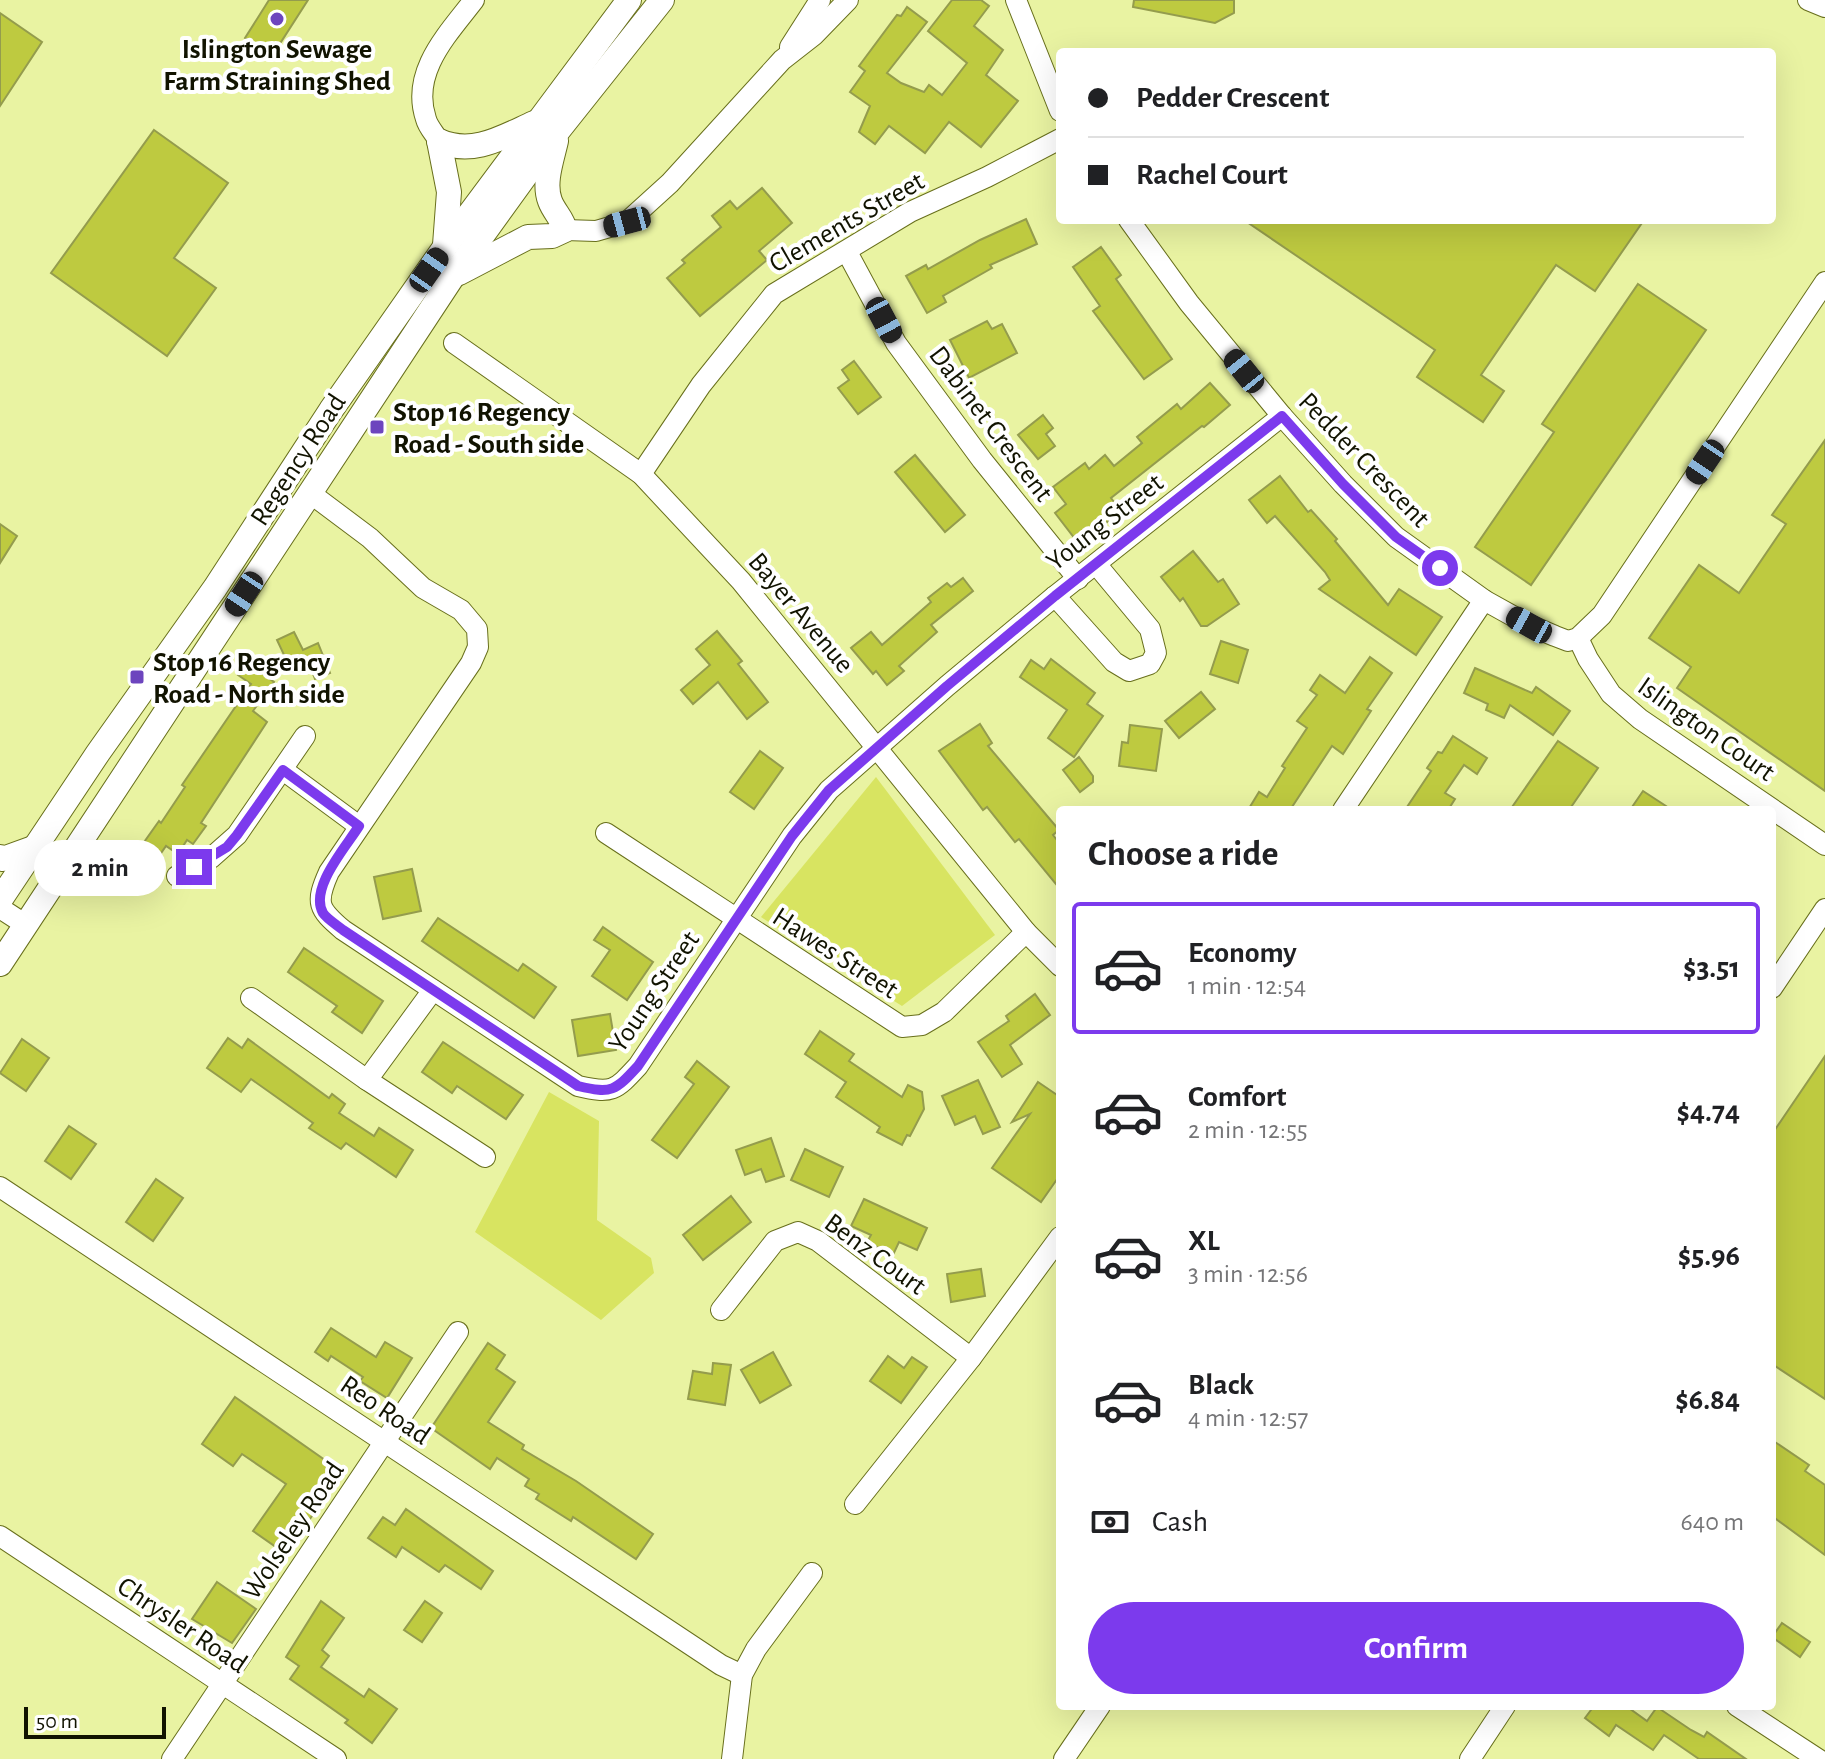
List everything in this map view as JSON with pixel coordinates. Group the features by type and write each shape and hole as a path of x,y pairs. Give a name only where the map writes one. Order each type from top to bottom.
{"main road":[{"name":"Regency Road","path":"0,964 453,276 629,0"},
{"name":"Regency Road","path":"0,900 98,753 215,588 331,410 445,247 548,126 662,0"},
{"path":"439,141 455,148 475,147 548,126 548,192 565,230 552,236 528,237 453,276"},
{"path":"439,141 449,192 445,247"},
{"path":"287,479 310,493"},
{"path":"98,753 127,771"},
{"path":"0,857 3,859 36,847"}],"street":[{"path":"439,141 426,120 421,93 434,52 474,0"},
{"path":"782,60 820,0"},
{"path":"565,230 596,231 627,222 670,183 782,60 814,35 848,0"},
{"path":"1016,0 1056,101"},
{"path":"1808,0 1825,7"},
{"name":"Clements Street","path":"641,474 701,385 774,294 910,212 1056,141"},
{"name":"Pedder Crescent","path":"1132,224 1189,303 1282,416 1396,537 1484,600 1529,625 1568,641 1578,638"},
{"name":"Dabinet Crescent","path":"847,252 896,343 982,460 1078,579"},
{"path":"1578,638 1602,615 1825,282"},
{"name":"Bayer Avenue","path":"454,343 641,474 741,581 1026,932 1056,962"},
{"name":"Young Street","path":"310,493 370,538 423,588 461,610 477,629 478,647 471,663 329,872 319,895 324,913 343,930 578,1086 598,1091 618,1088 638,1066 792,836 819,801 877,746 1055,596 1282,416"},
{"path":"1055,596 1114,662 1129,671 1150,664 1156,653 1150,629 1096,564"},
{"path":"1346,806 1484,600"},
{"name":"Islington Court","path":"1578,638 1611,694 1640,719 1768,806"},
{"path":"177,876 227,847 305,736"},
{"path":"283,770 359,826"},
{"name":"Islington Court","path":"1776,812 1825,845"},
{"name":"Hawes Street","path":"606,833 902,1027 922,1025 944,1012 1026,932"},
{"path":"0,908 26,925"},
{"path":"1776,982 1825,909"},
{"path":"367,1080 433,990"},
{"path":"251,998 367,1080 485,1157"},
{"name":"Reo Road","path":"0,1187 721,1665 742,1675"},
{"name":"Benz Court","path":"721,1310 775,1241 798,1232 818,1241 971,1358"},
{"path":"855,1504 1056,1249"},
{"name":"Wolseley Road","path":"172,1759 458,1332"},
{"name":"Chrysler Road","path":"0,1536 336,1759"},
{"path":"732,1759 742,1675 756,1649 812,1573"},
{"path":"1064,1759 1097,1710"},
{"path":"1470,1759 1502,1710"},
{"path":"1743,1710 1818,1759"}],"green space":[{"path":"876,777 995,935 902,1006 761,917"},
{"path":"549,1092 599,1121 597,1220 651,1258 654,1273 601,1320 475,1232"}],"building":[{"name":"Islington Sewage Farm Straining Shed","path":"269,0 308,0 272,56 245,38"},
{"path":"952,0 981,0 989,6 974,26 1003,50 986,75 1018,101 981,147 949,122 925,153 889,126 875,144 859,132 870,106 850,92 865,71 859,66 897,15 901,16 907,7 927,22 887,73 901,83 924,92 929,85 942,95 967,63 928,31"},
{"path":"1134,0 1234,0 1234,13 1215,23 1133,7"},
{"path":"0,13 42,42 0,106"},
{"path":"154,130 228,183 174,258 216,288 167,356 51,273"},
{"path":"762,188 792,223 759,251 767,260 700,316 667,278 685,263 682,260 721,227 712,216 730,201 737,209"},
{"path":"1026,219 1037,244 990,265 992,268 943,296 946,302 927,313 906,276 926,265 928,269"},
{"path":"1250,224 1641,224 1595,291 1556,265 1481,375 1504,391 1483,422 1417,377 1435,350"},
{"path":"1101,247 1121,275 1116,279 1172,359 1144,379 1093,311 1100,306 1073,267"},
{"path":"1638,284 1706,330 1531,585 1475,547 1554,432 1542,424"},
{"path":"987,321 992,329 1002,324 1017,353 969,378 950,340"},
{"path":"854,361 881,397 858,414 838,388 849,380 842,370"},
{"path":"1210,383 1230,405 1111,498 1121,511 1079,544 1055,513 1066,504 1053,487 1085,463 1089,469 1105,455 1114,466 1142,443 1137,437 1177,404 1181,409"},
{"path":"1043,415 1053,428 1046,434 1055,446 1038,459 1018,435"},
{"path":"1825,440 1825,791 1677,688 1691,667 1649,638 1699,565 1739,593 1786,524 1772,515"},
{"path":"915,455 965,515 945,532 895,472"},
{"path":"1280,476 1308,512 1311,510 1337,539 1335,541 1388,605 1399,589 1442,617 1416,655 1319,589 1330,580 1325,572 1275,516 1267,523 1249,500"},
{"path":"0,524 17,536 0,563"},
{"path":"1193,551 1218,582 1223,579 1239,604 1207,626 1201,626 1183,598 1180,601 1161,577"},
{"path":"963,578 973,591 931,625 937,632 899,666 904,671 887,685 851,648 871,632 882,645 931,602 928,598 947,583 951,587"},
{"path":"717,631 742,661 738,664 768,702 747,719 718,682 693,704 681,690 710,665 696,649"},
{"path":"294,632 303,650 318,643 330,673 315,679 309,664 292,672 277,640"},
{"path":"1221,641 1248,650 1238,683 1210,674"},
{"path":"1370,657 1392,673 1367,709 1371,711 1343,754 1332,746 1293,806 1250,806 1259,792 1267,797 1285,768 1282,766 1307,728 1297,721 1317,695 1310,690 1320,675 1345,693"},
{"path":"1051,659 1095,693 1087,704 1103,716 1074,757 1048,738 1067,710 1020,677 1031,660 1044,669"},
{"path":"247,662 274,682 253,711 267,722 201,823 206,826 193,844 187,840 178,854 166,846 144,878 115,859 126,844 137,852 159,821 161,823 185,787 182,785 251,684 238,675"},
{"path":"1475,668 1532,693 1536,687 1570,711 1553,735 1510,705 1504,718 1486,710 1488,704 1464,693"},
{"path":"1201,692 1215,709 1179,738 1165,721"},
{"path":"980,724 992,743 988,746 1056,826 1053,835 1056,839 1056,884 1019,839 1015,842 987,807 983,810 939,751"},
{"path":"1130,725 1162,729 1156,771 1119,766 1122,742 1128,743"},
{"path":"1453,736 1487,758 1477,774 1464,765 1445,793 1455,799 1451,806 1408,806 1431,771 1427,768 1438,752 1442,753"},
{"path":"1558,741 1598,768 1572,806 1513,806"},
{"path":"760,751 783,768 754,809 730,792"},
{"path":"1079,757 1093,776 1093,782 1080,792 1063,770"},
{"path":"1643,791 1666,806 1633,806"},
{"path":"412,869 421,911 383,919 374,877"},
{"path":"438,918 518,971 523,964 556,987 534,1018 422,941"},
{"path":"603,927 653,962 627,1000 592,976 610,950 594,940"},
{"path":"304,948 383,1001 362,1033 332,1012 337,1006 288,972"},
{"path":"1035,994 1050,1015 1010,1045 1022,1064 1002,1077 978,1042 1009,1021 1006,1016"},
{"path":"610,1014 616,1050 578,1056 572,1020"},
{"path":"820,1031 854,1054 849,1061 902,1097 908,1085 922,1092 924,1109 902,1145 877,1132 880,1127 836,1097 846,1082 805,1054"},
{"path":"228,1038 242,1048 248,1039 329,1098 332,1094 345,1104 339,1113 374,1136 379,1128 413,1150 396,1177 346,1143 341,1149 309,1128 313,1123 251,1079 241,1092 207,1068"},
{"path":"22,1039 49,1058 26,1091 0,1073"},
{"path":"443,1042 523,1095 506,1119 457,1086 452,1093 422,1072"},
{"path":"1825,1056 1825,1399 1776,1367 1776,1128"},
{"path":"697,1061 729,1087 677,1158 652,1140 694,1084 685,1077"},
{"path":"978,1080 1000,1127 983,1134 975,1116 955,1125 942,1096"},
{"path":"1038,1082 1056,1094 1056,1181 1041,1202 992,1168 1030,1114 1012,1122"},
{"path":"69,1126 96,1144 71,1179 45,1161"},
{"path":"771,1138 784,1176 766,1182 761,1169 745,1175 736,1150"},
{"path":"805,1149 843,1167 829,1197 791,1180"},
{"path":"156,1179 183,1198 153,1241 126,1222"},
{"path":"731,1196 751,1222 703,1260 683,1235"},
{"path":"864,1199 927,1228 917,1250 899,1242 893,1255 867,1242 871,1235 851,1226"},
{"path":"981,1269 985,1296 951,1302 947,1274"},
{"path":"331,1328 376,1357 385,1342 412,1358 387,1398 360,1381 363,1377 331,1356 328,1361 315,1352"},
{"path":"488,1343 505,1355 496,1369 515,1382 488,1422 524,1445 522,1449 576,1481 653,1534 636,1559 573,1517 571,1521 536,1499 539,1494 525,1486 529,1479 497,1458 490,1469 431,1428"},
{"path":"773,1352 791,1385 760,1403 741,1370"},
{"path":"888,1356 904,1368 912,1357 927,1367 901,1403 870,1381"},
{"path":"713,1363 731,1365 725,1405 688,1399 693,1371 712,1374"},
{"path":"235,1397 342,1472 286,1554 253,1531 286,1484 242,1454 233,1466 202,1444"},
{"path":"1776,1443 1809,1465 1805,1471 1825,1485 1825,1555 1776,1519"},
{"path":"406,1509 493,1571 481,1589 445,1565 439,1572 402,1547 396,1557 368,1538 383,1517 395,1525"},
{"path":"217,1582 256,1609 232,1643 192,1619"},
{"path":"321,1601 344,1618 322,1650 329,1656 321,1667 364,1697 369,1689 397,1709 372,1743 345,1723 348,1720 290,1679 299,1666 286,1657"},
{"path":"425,1601 442,1613 422,1642 404,1630"},
{"path":"1782,1623 1810,1642 1800,1657 1776,1640 1776,1631"},
{"path":"1591,1710 1632,1710 1647,1721 1655,1710 1661,1710 1704,1737 1707,1732 1746,1759 1699,1759 1664,1735 1653,1750 1616,1725 1609,1736 1585,1718"}],"place":[{"name":"Islington Sewage Farm Straining Shed","path":"277,19"},
{"name":"Stop 16 Regency Road - South side","path":"377,427"},
{"name":"Stop 16 Regency Road - North side","path":"137,677"}],"route":[{"path":"194,867 227,847 283,770 359,826 329,872 319,895 324,913 343,930 578,1086 598,1091 618,1088 638,1066 792,836 829,790 1055,596 1282,416 1396,537 1440,568"}]}
